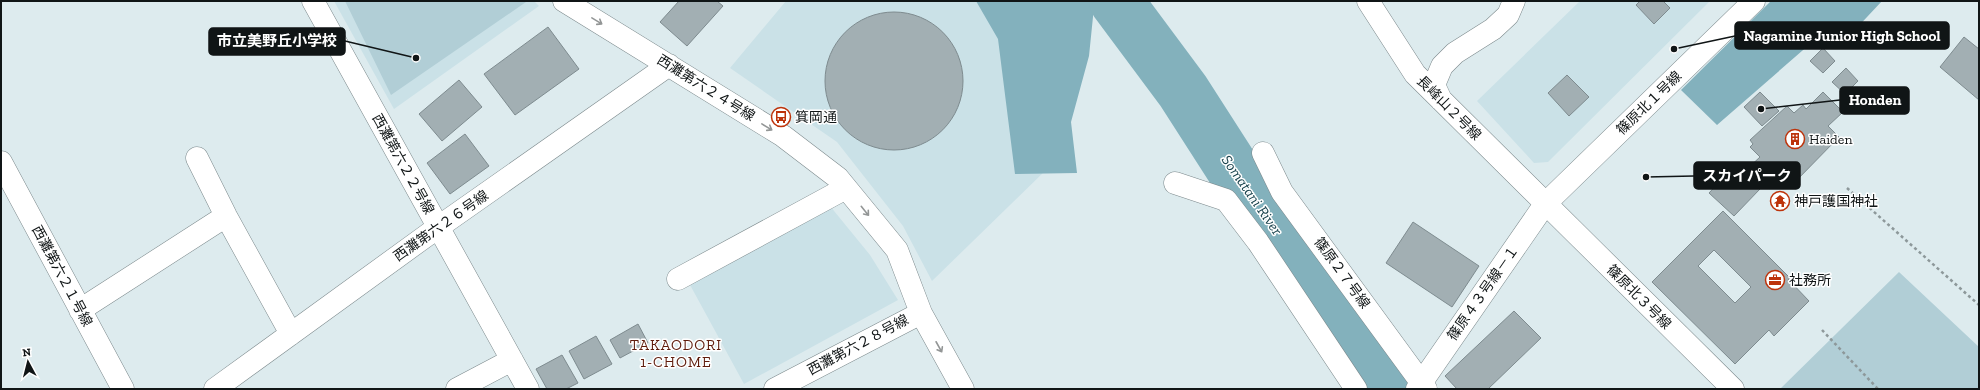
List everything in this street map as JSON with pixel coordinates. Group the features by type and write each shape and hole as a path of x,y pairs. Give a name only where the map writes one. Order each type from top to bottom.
{"street":[{"name":"西灘第六２２号線","path":"313,1 437,228 528,389"},
{"name":"西灘第六２４号線","path":"564,1 670,65 714,95 783,136 838,178 897,250 921,313 963,389"},
{"name":"長峰山２号線","path":"1368,1 1415,74 1545,204"},
{"path":"1441,100 1434,84 1442,66 1455,53 1493,29 1508,15 1514,1"},
{"name":"篠原北１号線","path":"1545,204 1754,1"},
{"name":"西灘第六２６号線","path":"215,389 437,228 670,65"},
{"name":"篠原２７号線","path":"1263,153 1282,192 1422,387"},
{"path":"197,158 226,216 291,334"},
{"name":"西灘第六２１号線","path":"3,169 123,389"},
{"path":"1175,183 1226,200 1258,242 1356,389"},
{"path":"678,279 846,188"},
{"name":"篠原４３号線－１","path":"1422,387 1545,204"},
{"name":"篠原北３号線","path":"1545,204 1733,389"},
{"path":"80,310 226,216"},
{"name":"西灘第六２８号線","path":"775,389 921,313"},
{"path":"457,389 512,360"}],"path":[{"path":"1847,188 1979,305"},
{"path":"1822,330 1878,389"}],"shaded area":[{"path":"334,1 534,1 539,6 394,109"},
{"path":"345,1 525,1 526,2 391,95"},
{"path":"786,1 983,1 1027,46 1046,170 932,281 903,226 837,142 730,68"},
{"path":"976,1 1090,1 1094,7 1089,56 1071,122 1077,173 1015,174 998,39"},
{"path":"1580,1 1710,1 1548,162 1534,163 1477,101"},
{"path":"1771,1 1882,1 1838,48 1810,44 1717,125 1681,90"},
{"path":"830,206 870,255 898,300 744,384 689,283"},
{"path":"1899,272 1979,347 1979,389 1780,389"}],"building":[{"path":"679,1 717,1 723,6 687,46 660,22"},
{"path":"1640,1 1663,1 1670,8 1654,24 1636,5"},
{"path":"901,12 921,17 933,23 948,37 958,54 962,67 962,95 958,108 952,120 938,135 921,145 908,149 887,150 867,145 855,139 840,125 830,108 826,95 825,74 830,54 836,42 850,27 867,17 880,13"},
{"path":"548,27 579,69 515,115 484,74"},
{"path":"1964,37 1979,49 1979,100 1940,67"},
{"path":"1823,48 1835,61 1823,73 1810,61"},
{"path":"1846,68 1858,81 1845,94 1832,82"},
{"path":"1567,75 1589,97 1569,116 1548,93"},
{"path":"459,80 482,107 442,141 419,114"},
{"path":"1760,92 1779,111 1762,126 1744,107"},
{"name":"Haiden","path":"1823,92 1843,112 1828,126 1839,137 1793,184 1783,174 1770,189 1747,169 1760,157 1750,147 1753,144 1750,140 1787,106 1794,113 1803,105 1806,109"},
{"path":"465,134 489,166 450,194 427,163"},
{"path":"1735,165 1760,189 1734,216 1709,193"},
{"path":"1723,211 1790,278 1788,279 1809,301 1774,336 1769,330 1735,364 1652,282","holes":["1714,250 1751,287 1735,303 1698,266"]},
{"path":"1413,222 1479,266 1452,307 1386,263"},
{"path":"1514,311 1541,338 1488,389 1457,389 1445,376"},
{"path":"638,324 648,343 620,358 610,340"},
{"path":"596,336 612,364 584,379 569,351"},
{"path":"562,355 578,383 566,389 547,389 536,369"}],"waterway":[{"name":"Somatani River","path":"1116,1 1183,91 1235,172 1388,389"}],"place":[{"name":"Nagamine Junior High School","path":"1674,49"},
{"name":"市立美野丘小学校","path":"416,58"},
{"name":"Honden","path":"1761,109"},
{"name":"箕岡通","path":"781,117"},
{"name":"Haiden","path":"1795,139"},
{"name":"スカイパーク","path":"1646,177"},
{"name":"神戸護国神社","path":"1780,201"},
{"name":"社務所","path":"1775,280"}],"district":[{"name":"TAKAODORI 1-CHOME","path":"676,354"}]}
